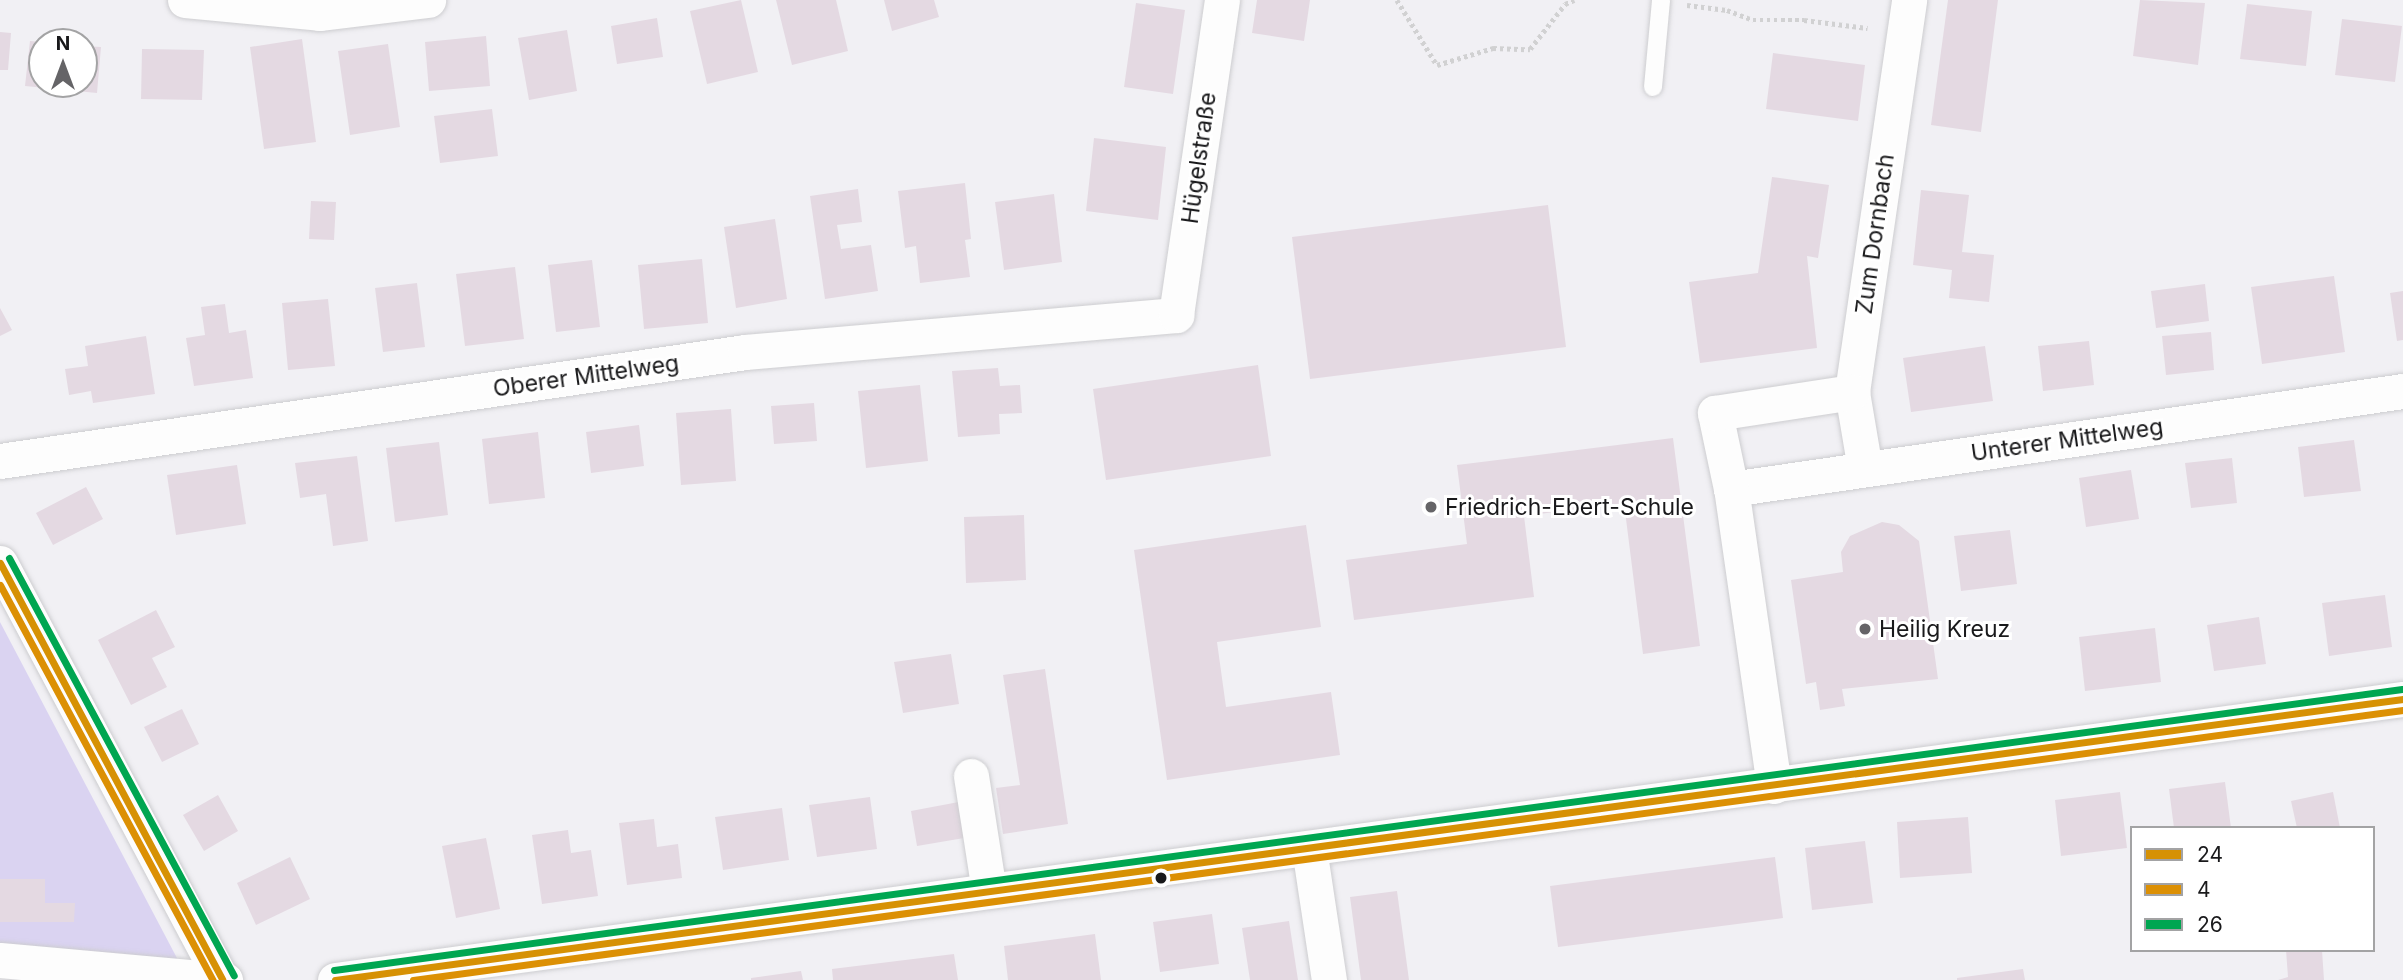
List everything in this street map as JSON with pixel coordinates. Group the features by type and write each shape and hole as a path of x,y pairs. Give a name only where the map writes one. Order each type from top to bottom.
{"street":[{"path":"185,0 319,13 428,0"},
{"name":"Hügelstraße","path":"1176,316 1222,0"},
{"name":"Zum Dornbach","path":"1865,469 1852,392 1906,16"},
{"name":"Oberer Mittelweg","path":"0,461 745,352 1176,316"},
{"name":"Unterer Mittelweg","path":"1731,489 2403,391"},
{"path":"1774,786 1731,489 1715,413 1852,392"},
{"path":"0,563 223,980"},
{"path":"335,980 489,970 989,891 2403,699"},
{"path":"971,776 989,891"},
{"path":"1309,848 1329,980"},
{"path":"0,960 223,980"}],"lane":[{"path":"1653,87 1661,1"}],"path":[{"path":"1397,0 1437,65 1493,48 1530,49 1565,4 1574,0"},
{"path":"1661,1 1727,10 1753,20 1906,16"}],"shaded area":[{"path":"0,622 188,979 0,959"}],"building":[{"path":"741,0 758,72 707,84 690,11"},
{"path":"776,0 836,0 848,51 792,65"},
{"path":"884,0 934,0 939,17 892,31"},
{"path":"1257,0 1310,0 1304,41 1252,33"},
{"path":"1948,0 1998,0 1981,132 1931,125"},
{"path":"2140,0 2205,3 2198,65 2133,56"},
{"path":"1136,3 1185,10 1173,94 1124,87"},
{"path":"2247,4 2312,11 2306,66 2240,59"},
{"path":"657,18 663,57 617,64 611,26"},
{"path":"2342,19 2402,26 2395,82 2335,75"},
{"path":"567,30 577,91 529,100 518,38"},
{"path":"0,32 11,33 8,70 0,70"},
{"path":"486,36 490,86 429,91 425,42"},
{"path":"302,39 316,142 264,149 250,47"},
{"path":"388,44 400,127 350,135 338,51"},
{"path":"98,47 101,47 98,82"},
{"path":"142,49 204,50 202,100 141,99"},
{"path":"1773,53 1865,65 1858,121 1766,109"},
{"path":"28,59 28,86 25,86"},
{"path":"492,109 498,156 440,163 434,116"},
{"path":"1094,138 1166,147 1158,220 1086,211"},
{"path":"1772,177 1829,185 1818,258 1807,256 1817,348 1700,363 1689,282 1758,273"},
{"path":"965,183 971,239 965,240 970,277 920,283 916,246 905,248 898,191"},
{"path":"858,189 862,222 837,225 841,249 871,245 878,291 825,299 810,196"},
{"path":"1921,190 1969,195 1962,252 1994,255 1989,302 1949,298 1952,270 1913,265"},
{"path":"1054,194 1062,262 1004,270 995,202"},
{"path":"311,201 336,202 334,240 309,239"},
{"path":"1548,205 1566,347 1310,379 1292,237"},
{"path":"775,219 787,299 736,308 724,227"},
{"path":"702,259 708,323 644,329 638,265"},
{"path":"592,260 600,327 556,332 548,265"},
{"path":"515,267 524,339 465,346 456,274"},
{"path":"2334,276 2345,352 2262,364 2251,287"},
{"path":"417,283 425,347 383,352 375,288"},
{"path":"2205,284 2209,321 2156,328 2151,291"},
{"path":"2403,291 2403,340 2397,341 2390,293"},
{"path":"328,299 335,366 288,370 282,303"},
{"path":"225,304 229,333 246,330 253,378 194,386 186,338 205,335 201,307"},
{"path":"0,308 12,330 0,336"},
{"path":"2211,332 2214,370 2166,375 2162,336"},
{"path":"146,336 155,394 93,403 91,391 69,395 65,369 88,366 85,346"},
{"path":"2089,341 2094,385 2043,391 2038,346"},
{"path":"1985,346 1993,401 1911,412 1903,358"},
{"path":"1258,365 1271,456 1106,480 1093,389"},
{"path":"998,368 1000,386 1020,385 1022,413 999,414 1000,434 958,437 952,371"},
{"path":"920,385 928,461 866,468 858,391"},
{"path":"814,403 817,441 774,444 771,406"},
{"path":"731,409 736,481 681,485 676,413"},
{"path":"639,425 644,466 591,473 586,432"},
{"path":"538,432 545,498 489,504 482,439"},
{"name":"Friedrich-Ebert-Schule","path":"1673,438 1700,646 1643,654 1624,503 1524,516 1534,597 1354,620 1346,560 1467,544 1457,465"},
{"path":"2354,440 2361,491 2304,497 2298,447"},
{"path":"439,442 448,515 395,522 386,448"},
{"path":"357,456 368,541 333,546 326,494 300,498 295,463"},
{"path":"2232,458 2237,503 2191,508 2185,463"},
{"path":"237,465 246,524 176,535 167,475"},
{"path":"2131,470 2139,519 2086,527 2079,478"},
{"path":"86,487 103,519 53,545 36,513"},
{"path":"1024,515 1026,580 966,583 964,517"},
{"name":"Heilig Kreuz","path":"1882,522 1899,525 1919,541 1938,679 1842,689 1845,706 1820,710 1816,682 1806,684 1791,580 1843,572 1841,552 1850,536"},
{"path":"1306,525 1321,627 1217,642 1226,707 1331,692 1340,755 1167,780 1134,550"},
{"path":"2010,530 2017,584 1961,591 1954,536"},
{"path":"2385,595 2392,647 2329,656 2322,603"},
{"path":"156,610 175,647 152,658 167,687 131,705 98,640"},
{"path":"2259,617 2266,664 2214,671 2207,625"},
{"path":"2155,628 2161,682 2085,691 2079,637"},
{"path":"951,654 959,704 903,713 894,662"},
{"path":"1045,669 1068,824 1003,834 996,788 1020,785 1003,675"},
{"path":"182,709 199,744 162,762 144,727"},
{"path":"2225,782 2231,826 2174,826 2169,789"},
{"path":"2120,792 2127,848 2061,856 2055,800"},
{"path":"2333,792 2340,826 2297,826 2291,801"},
{"path":"218,795 238,831 204,851 183,815"},
{"path":"870,797 877,849 817,857 809,805"},
{"path":"964,801 970,837 917,846 911,811"},
{"path":"782,808 789,860 723,870 715,817"},
{"path":"1968,817 1972,873 1900,878 1897,822"},
{"path":"654,819 657,847 678,844 682,878 627,885 619,823"},
{"path":"568,830 571,853 591,850 598,896 542,904 532,835"},
{"path":"486,838 500,909 456,918 442,846"},
{"path":"1865,841 1873,903 1812,910 1805,848"},
{"path":"290,857 310,899 256,925 237,883"},
{"path":"1775,857 1783,918 1558,947 1550,886"},
{"path":"0,879 45,879 45,903 75,903 74,922 0,922"},
{"path":"1397,891 1409,980 1361,980 1350,897"},
{"path":"1212,914 1219,964 1160,972 1153,922"},
{"path":"1289,921 1298,980 1250,980 1242,928"},
{"path":"1095,934 1101,980 1008,980 1004,946"},
{"path":"2286,952 2322,952 2324,980 2278,980 2288,977"},
{"path":"954,954 958,980 833,980 832,969"},
{"path":"2023,969 2025,980 1957,980 1957,978"},
{"path":"801,971 803,980 751,980 751,978"}],"transit line":[{"name":"26","path":"9,558 234,975"},
{"name":"24","path":"0,563 222,979"},
{"name":"4","path":"0,585 213,980"},
{"name":"26","path":"334,970 2402,689"},
{"name":"24","path":"335,980 2403,699"},
{"name":"4","path":"413,980 2403,710"}],"place":[{"name":"Friedrich-Ebert-Schule","path":"1431,507"},
{"name":"Heilig Kreuz","path":"1865,629"}]}
